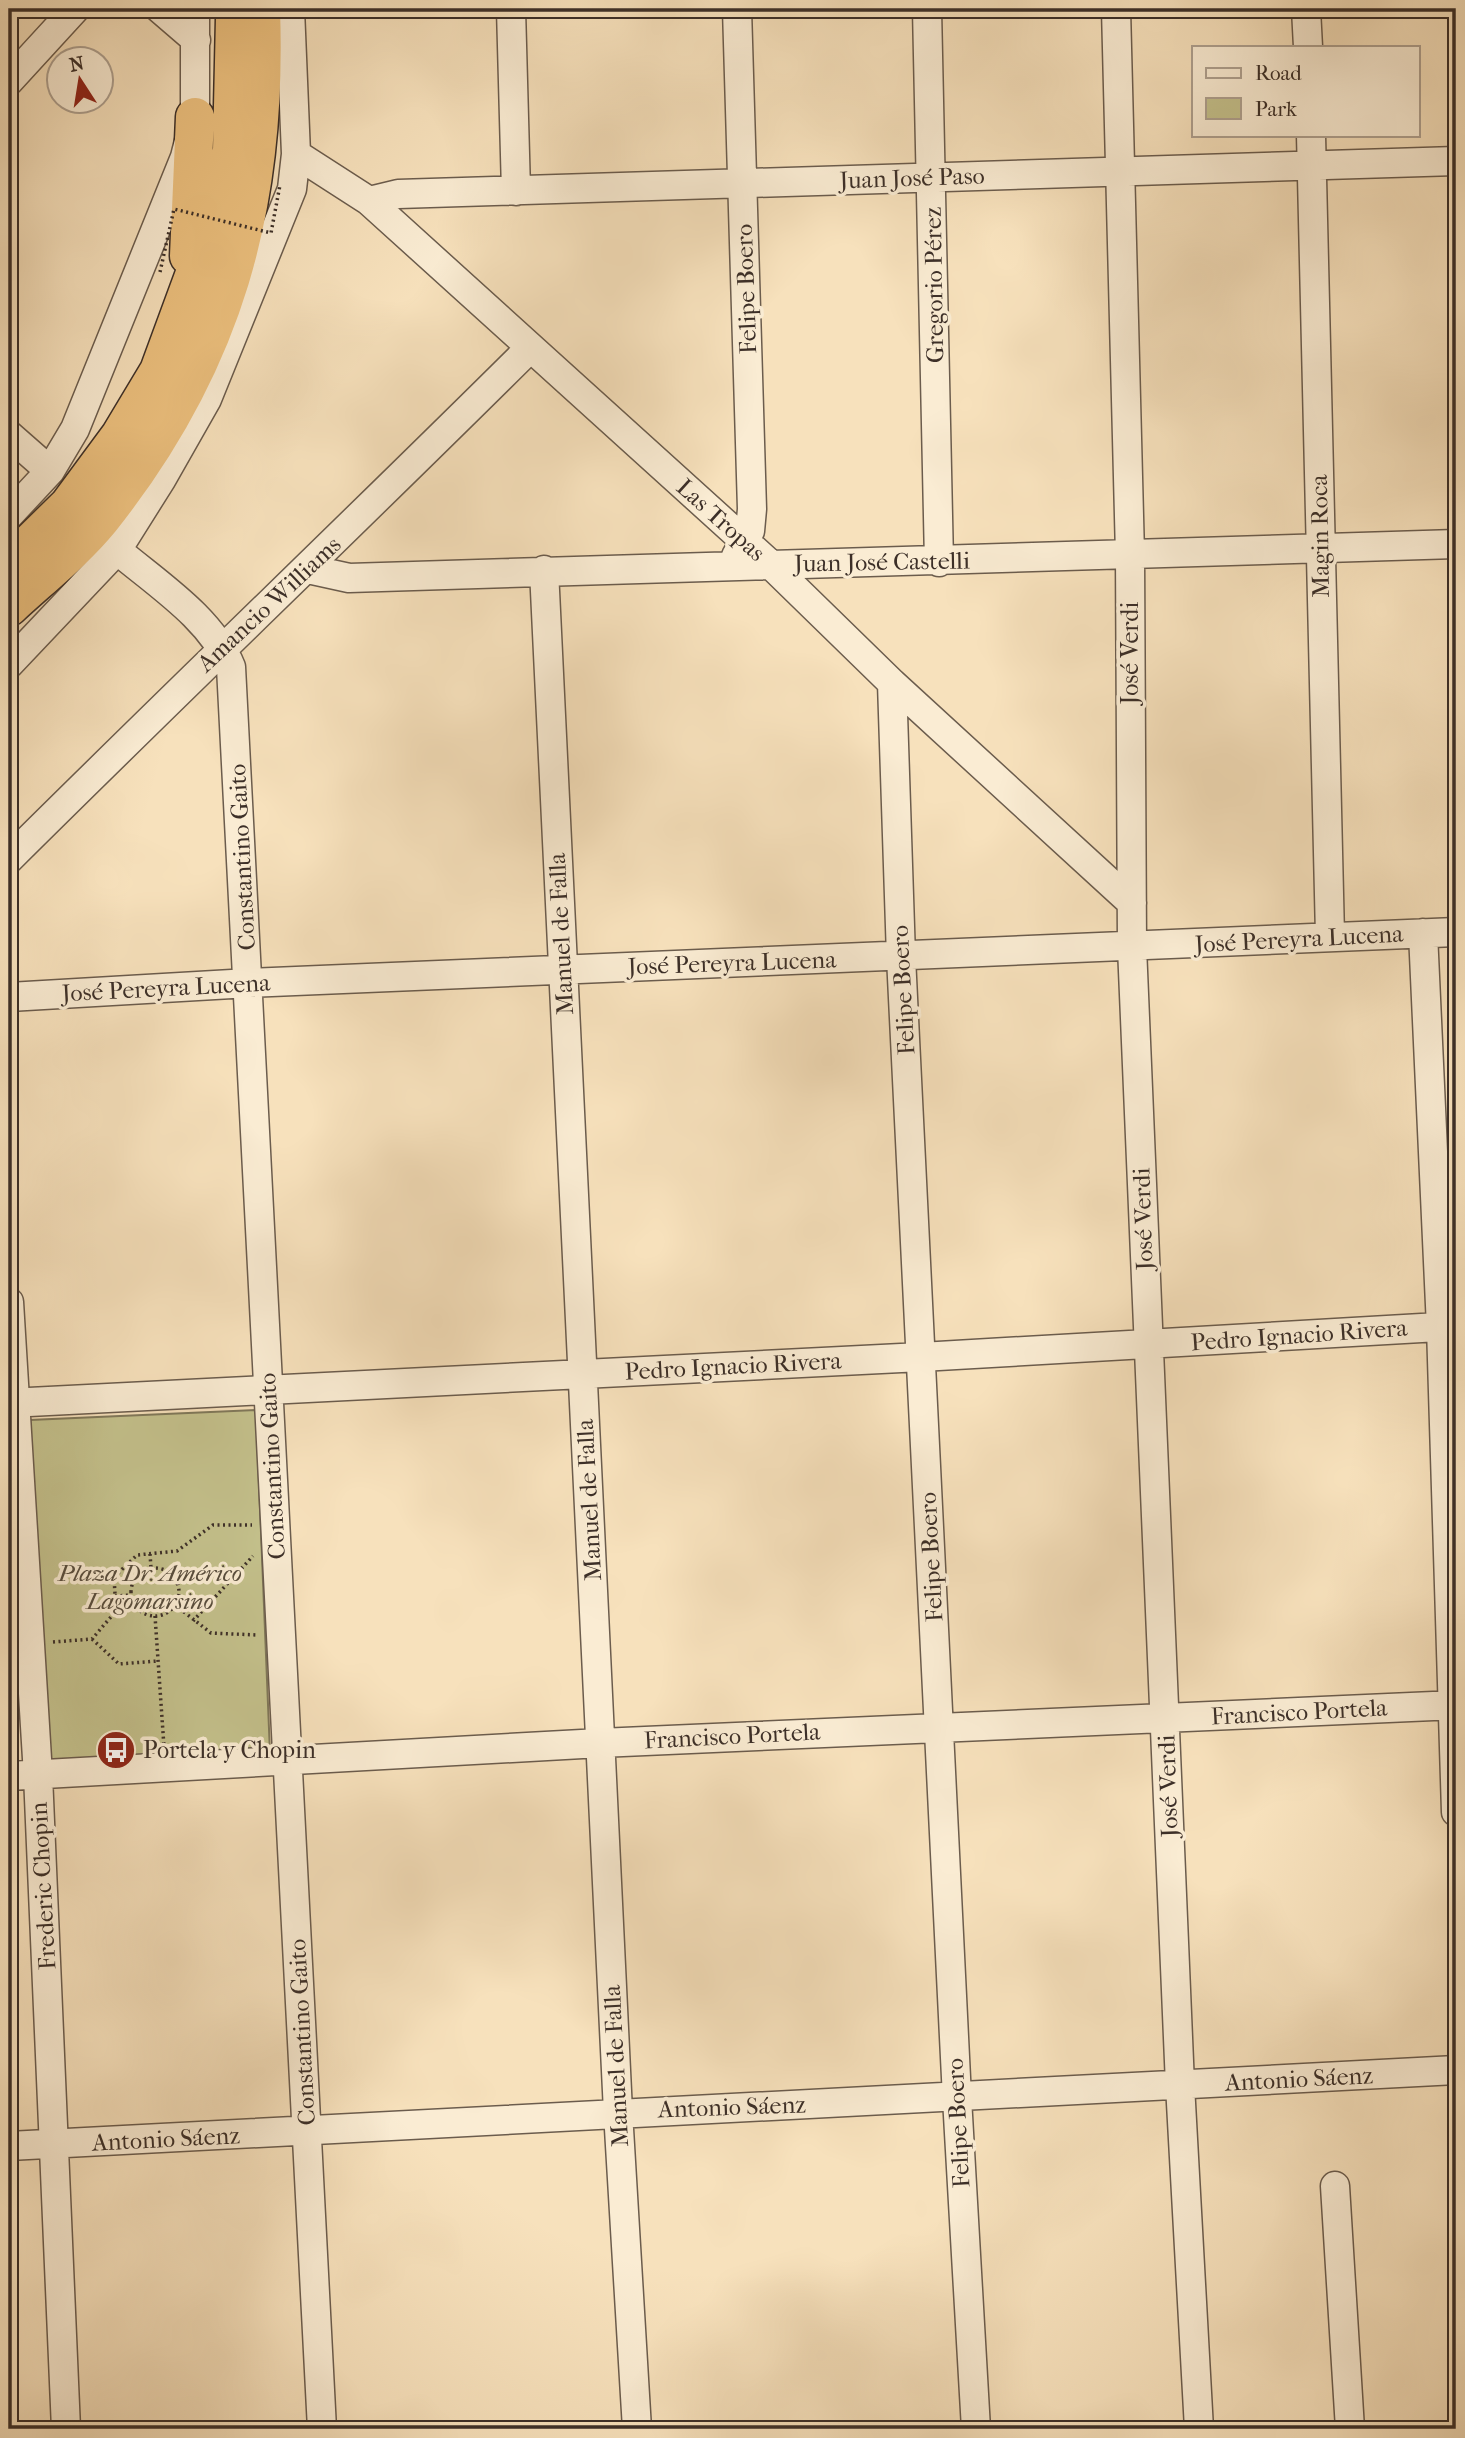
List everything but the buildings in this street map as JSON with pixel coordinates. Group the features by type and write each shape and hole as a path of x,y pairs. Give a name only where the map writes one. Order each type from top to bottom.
{"highway":[{"path":"9,564 69,505 120,436 159,371 184,310 222,200 232,150 235,9"},
{"path":"9,607 99,521 151,449 179,403 223,304 245,233 257,160 263,91 261,9"},
{"path":"184,310 195,117"}],"street":[{"path":"9,81 75,9"},
{"path":"160,9 196,40"},
{"path":"9,515 50,471 75,429 185,157 195,117 195,9"},
{"path":"9,664 117,550 207,398 292,189 296,154 290,9"},
{"path":"511,9 516,191"},
{"name":"Felipe Boero","path":"737,9 752,509 750,531 738,553"},
{"name":"Gregorio Pérez","path":"927,9 939,562"},
{"name":"José Verdi","path":"1116,9 1130,555 1132,947 1180,2085 1199,2429"},
{"path":"1306,9 1308,46"},
{"name":"Magin Roca","path":"1311,136 1330,936"},
{"name":"Las Tropas","path":"296,154 369,201 529,349 738,553"},
{"name":"Juan José Paso","path":"369,201 398,194 1456,161"},
{"name":"Amancio Williams","path":"9,859 223,646 309,569 529,349"},
{"path":"9,435 50,471"},
{"name":"Juan José Castelli","path":"309,569 349,578 544,570 738,553 769,564 939,562 1456,544"},
{"path":"117,550 223,646"},
{"name":"Las Tropas","path":"769,564 892,683 1132,903"},
{"name":"Manuel de Falla","path":"544,570 618,2112 637,2429"},
{"name":"Constantino Gaito","path":"223,646 231,667 249,983 322,2429"},
{"name":"Felipe Boero","path":"892,683 901,957 957,2098 976,2429"},
{"name":"José Pereyra Lucena","path":"9,997 249,983 1456,932"},
{"path":"1423,933 1449,1326 1456,1812"},
{"name":"Frederic Chopin","path":"9,1302 11,1403 38,1775 66,2429"},
{"name":"Pedro Ignacio Rivera","path":"11,1403 1148,1345 1449,1326"},
{"name":"Francisco Portela","path":"9,1776 600,1742 1454,1705"},
{"name":"Antonio Sáenz","path":"9,2146 1456,2070"},
{"path":"1335,2186 1350,2429"}],"path":[{"path":"160,272 174,209 271,233 280,185"},
{"path":"29,1643 92,1639 116,1611 114,1577 137,1555 177,1551 213,1525 275,1524"},
{"path":"150,1554 151,1568"},
{"path":"193,1621 250,1556 277,1555"},
{"path":"151,1568 165,1570 176,1581 179,1589 175,1605 155,1616 141,1612 131,1595 135,1577 151,1568"},
{"path":"115,1596 131,1595"},
{"path":"175,1605 211,1633 223,1636 281,1634"},
{"path":"155,1616 165,1769"},
{"path":"92,1639 119,1664 158,1661"}],"green space":[{"name":"Plaza Dr. Américo Lagomarsino","path":"256,1410 270,1753 44,1762 30,1420"}],"place":[{"name":"Portela y Chopin","path":"116,1750"}]}
